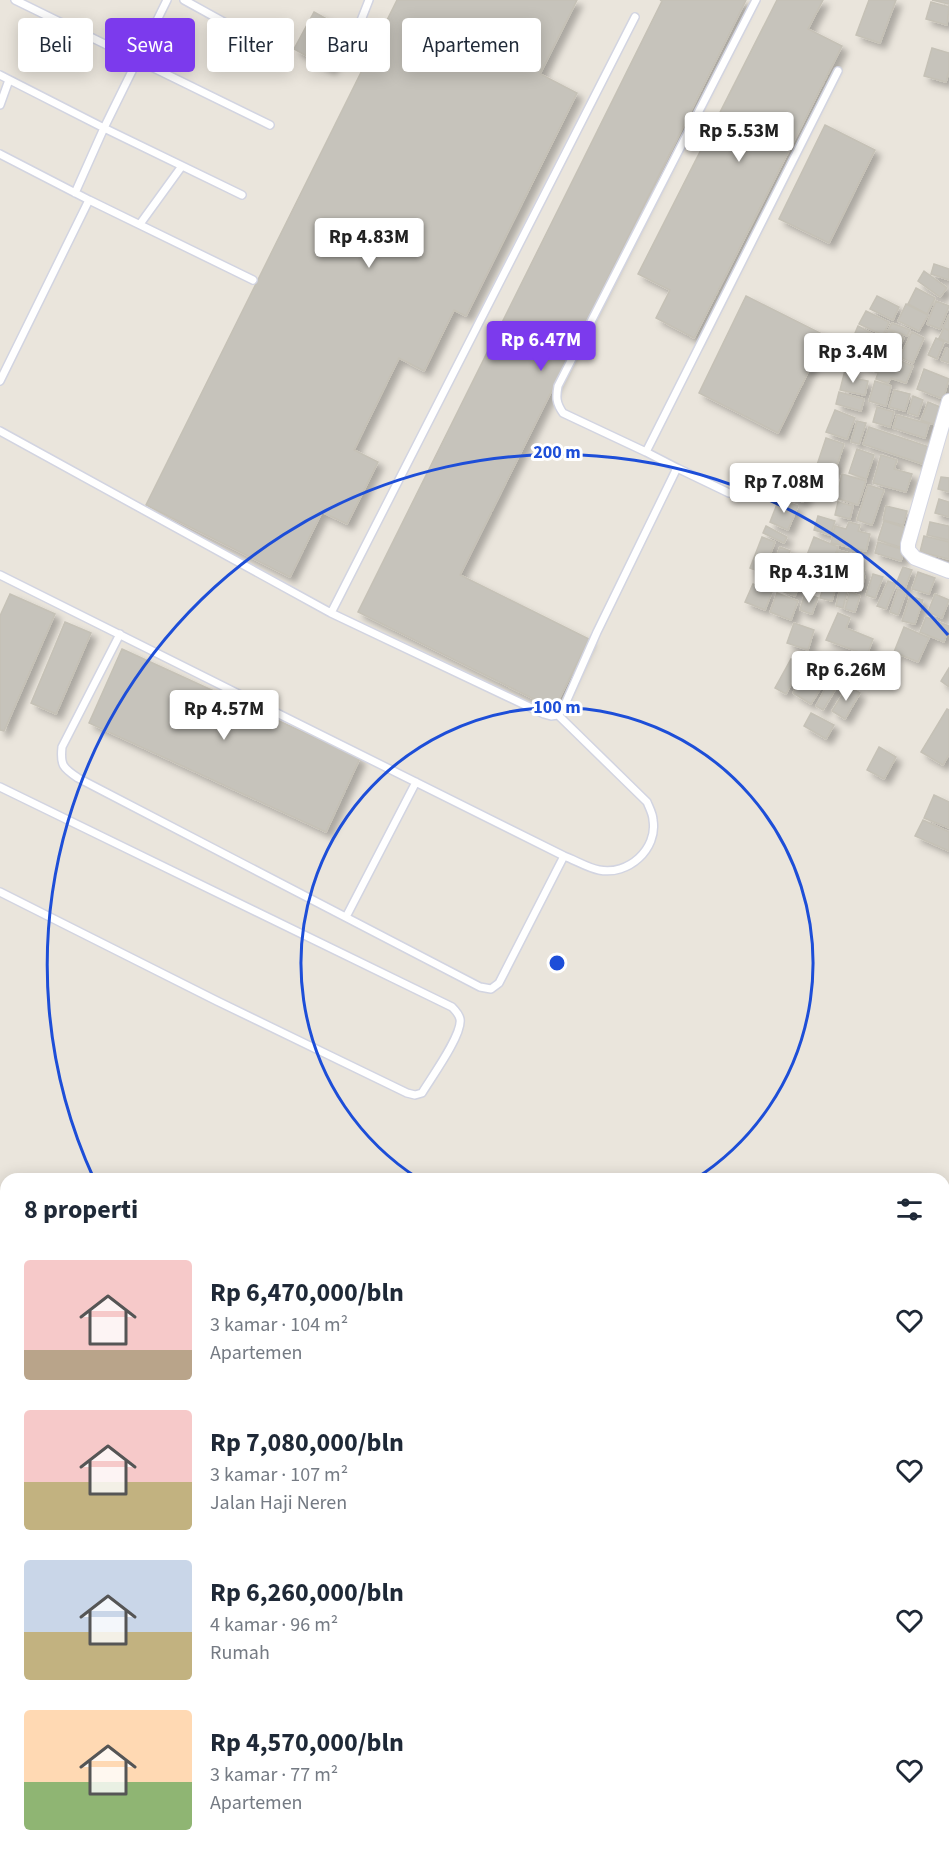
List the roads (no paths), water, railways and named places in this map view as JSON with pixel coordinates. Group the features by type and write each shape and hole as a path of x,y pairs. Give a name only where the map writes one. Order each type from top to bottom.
{"street":[{"path":"949,400 908,544 908,550 915,558 949,571"}],"lane":[{"path":"15,0 105,44"},
{"path":"158,18 167,0"},
{"path":"184,0 217,18"},
{"path":"362,18 369,0"},
{"path":"729,493 563,413 556,396 558,386 756,0"},
{"path":"331,613 635,16"},
{"path":"646,452 838,71"},
{"path":"75,193 131,72"},
{"path":"162,72 270,124"},
{"path":"0,75 242,195"},
{"path":"0,105 9,80"},
{"path":"0,154 253,280"},
{"path":"140,224 182,166"},
{"path":"0,381 89,200"},
{"path":"0,431 331,613 551,716 558,715 562,709 677,468"},
{"path":"0,575 564,856 599,870 619,870 631,865 643,855 651,840 654,820 647,802 558,715"},
{"path":"120,634 62,747 61,760 66,770 480,987 491,989 499,982 564,856"},
{"path":"346,917 416,782"},
{"path":"0,787 452,1007 460,1019 459,1028 453,1043 422,1093 415,1095 407,1093 0,892"}]}
